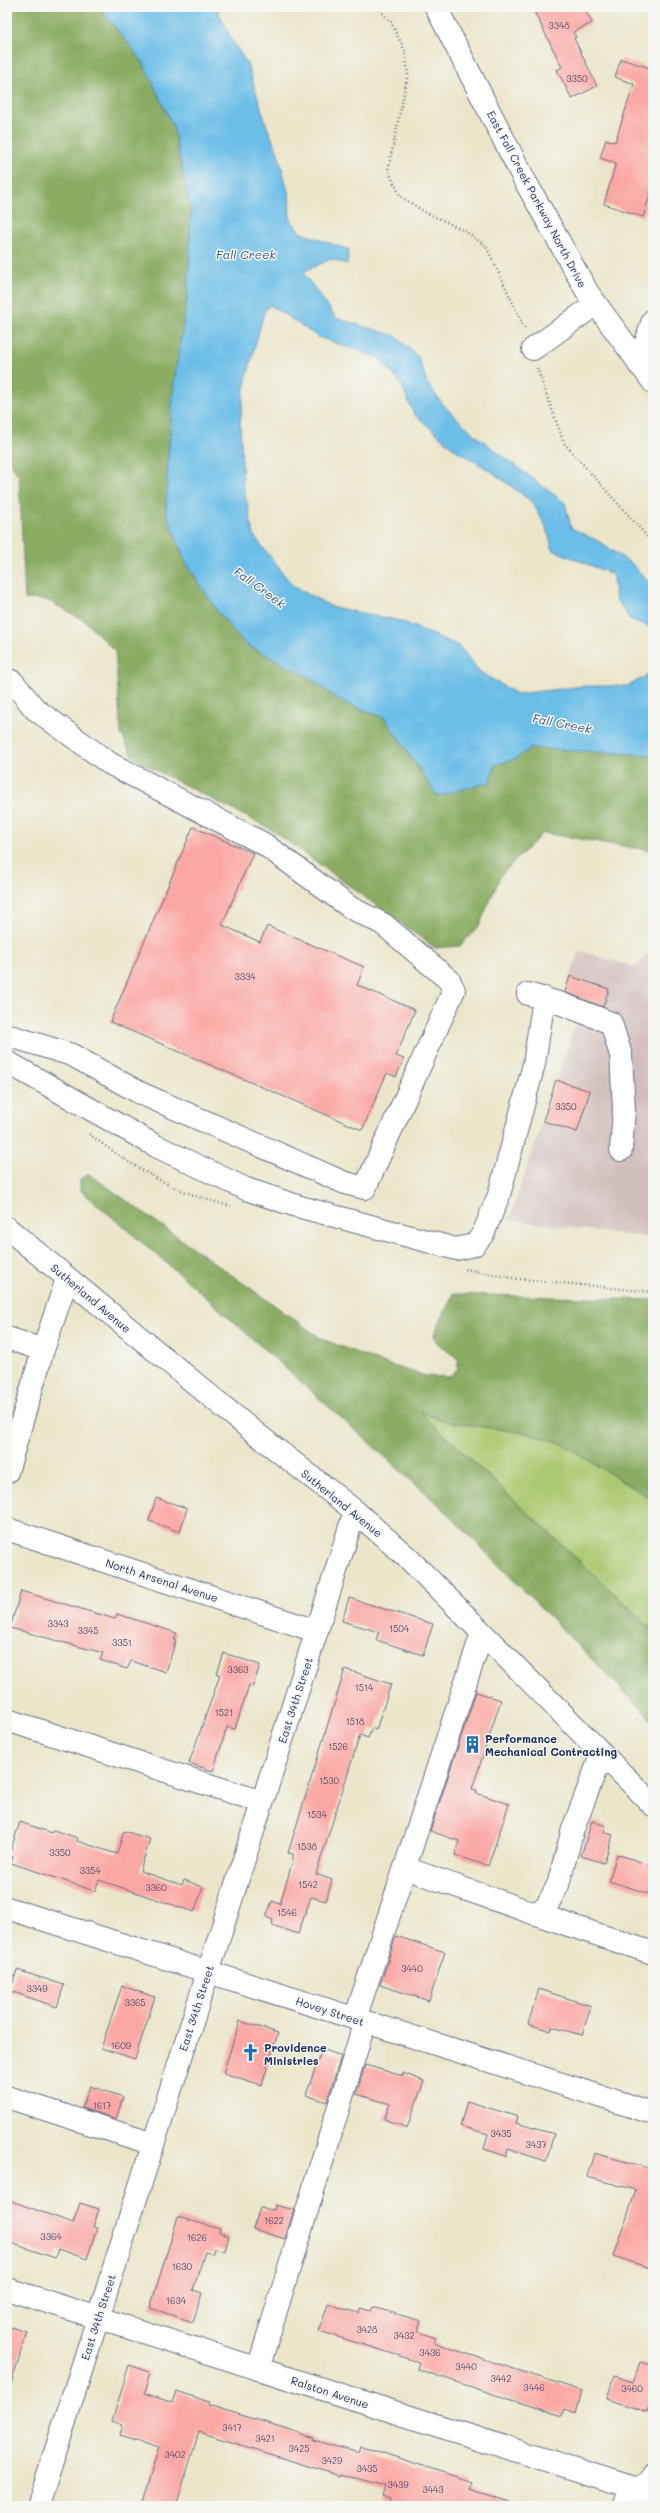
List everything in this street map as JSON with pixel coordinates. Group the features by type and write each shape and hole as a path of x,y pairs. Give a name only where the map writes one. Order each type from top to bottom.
{"street":[{"name":"East Fall Creek Parkway North Drive","path":"436,7 525,181 596,304 639,366 653,382"},
{"path":"533,349 596,304"},
{"path":"639,366 653,320"},
{"path":"7,679 13,682 34,709 109,763 264,844 351,908 383,924 449,980 454,990 365,1188 345,1183 140,1093 72,1054 7,1035"},
{"path":"7,1062 156,1146 246,1190 297,1206 456,1249 474,1245 484,1234 499,1195 534,1064 536,996 611,1023 621,1055 624,1110 621,1150"},
{"name":"Sutherland Avenue","path":"7,1228 249,1428 354,1511 409,1559 653,1805"},
{"path":"7,1472 43,1350 68,1279"},
{"path":"7,1338 43,1350"},
{"name":"East 34th Street","path":"38,2506 354,1511"},
{"name":"North Arsenal Avenue","path":"7,1528 316,1631"},
{"path":"258,2369 405,1868 482,1633"},
{"path":"7,1720 262,1802"},
{"path":"533,1913 545,1909 553,1898 573,1829 602,1753"},
{"path":"405,1868 653,1953"},
{"name":"Hovey Street","path":"7,1908 653,2113"},
{"path":"7,2097 153,2144"},
{"name":"Ralston Avenue","path":"7,2289 645,2491"},
{"path":"623,2506 627,2495 645,2491 647,2483 653,2475"}],"path":[{"path":"378,7 391,22 405,50 408,74 388,170 400,196 423,211 465,231 486,246 533,349 538,375 564,443 653,543"},
{"path":"585,1285 653,1292"}],"shaded area":[{"path":"653,948 653,1238 509,1220 543,1121 577,1132 556,1080 582,1004 602,1011 609,989 570,976 580,951 635,967"}],"green space":[{"path":"7,7 99,7 143,62 173,126 191,211 188,293 174,383 168,458 166,511 185,561 218,612 245,644 309,677 341,701 385,718 437,796 495,765 515,759 531,748 653,755 653,851 543,833 501,875 479,926 460,946 435,948 272,830 134,759 121,734 115,651 85,621 47,600 25,599 19,476 7,459"},
{"path":"89,1174 322,1339 383,1363 426,1376 449,1377 458,1368 458,1359 436,1342 434,1334 453,1294 653,1300 653,1500 561,1443 531,1434 444,1421 420,1412 653,1630 653,1721 441,1507 191,1284 80,1190 80,1179"},
{"path":"419,1411 444,1421 531,1434 561,1443 653,1500 653,1630"}],"water":[{"name":"Fall Creek","path":"99,7 216,7 233,42 247,63 266,124 278,153 289,195 290,218 299,232 349,250 347,264 331,259 303,272 336,318 396,336 418,357 427,383 445,407 475,435 565,503 571,528 598,541 632,564 653,587 653,628 630,619 616,599 612,574 553,550 545,524 531,501 492,472 456,450 414,414 401,384 379,358 318,337 270,305 264,312 244,388 240,424 243,484 254,536 293,586 332,607 401,621 459,646 480,672 517,694 584,686 628,686 646,676 653,666 653,755 531,748 515,759 495,765 490,782 437,796 385,718 340,701 309,677 245,644 218,612 185,561 166,511 168,458 174,383 188,293 191,211 173,126 143,62"}],"building":[{"path":"532,7 584,7 592,23 573,32 576,37 574,38 597,86 572,99 557,70 562,67"},
{"path":"621,59 653,69 653,185 643,217 604,204 616,163 600,158 606,139 615,142 634,84 615,77"},
{"path":"193,827 253,853 222,925 260,942 267,926 364,967 357,985 415,1010 396,1056 404,1059 396,1077 387,1073 362,1130 110,1022"},
{"path":"570,976 609,989 603,1007 565,992"},
{"path":"556,1080 590,1091 577,1132 543,1121"},
{"path":"156,1498 187,1508 180,1532 149,1521"},
{"path":"21,1591 115,1619 117,1614 177,1633 174,1639 176,1640 166,1672 131,1661 127,1669 100,1660 103,1653 10,1628"},
{"path":"349,1598 433,1624 423,1655 376,1640 379,1632 342,1621"},
{"path":"224,1653 260,1665 253,1686 249,1685 235,1729 227,1727 213,1771 189,1763 220,1675 217,1674"},
{"path":"345,1669 391,1684 376,1730 372,1728 368,1738 360,1735 316,1874 332,1880 326,1901 311,1897 298,1934 272,1925 273,1920 266,1917 272,1901 280,1904 293,1860 293,1854 288,1853"},
{"name":"Performance Mechanical Contracting","path":"476,1692 501,1700 472,1789 477,1790 476,1793 509,1804 488,1866 455,1855 459,1841 430,1831"},
{"path":"592,1821 606,1826 604,1832 613,1835 604,1863 581,1856"},
{"path":"20,1822 52,1833 53,1830 78,1838 77,1841 117,1854 124,1831 150,1839 140,1871 182,1885 184,1880 203,1887 194,1912 99,1880 95,1891 11,1863 13,1857 9,1855"},
{"path":"617,1854 653,1866 653,1895 609,1881"},
{"path":"396,1936 445,1952 429,2001 380,1985"},
{"path":"17,1970 64,1985 57,2007 10,1991"},
{"path":"122,1986 155,1997 135,2059 101,2048"},
{"path":"539,1989 591,2006 582,2035 552,2027 551,2031 528,2024"},
{"name":"Providence Ministries","path":"240,2021 278,2033 262,2085 223,2073"},
{"path":"322,2049 341,2056 327,2102 306,2095"},
{"path":"365,2065 403,2076 403,2073 424,2081 407,2128 384,2119 390,2104 356,2094"},
{"path":"90,2086 123,2097 116,2119 82,2108"},
{"path":"467,2101 518,2117 516,2123 554,2134 546,2161 508,2149 506,2156 484,2149 488,2134 460,2126"},
{"path":"594,2153 653,2169 653,2269 614,2256 636,2190 587,2177"},
{"path":"11,2201 73,2223 80,2203 99,2209 93,2227 97,2228 87,2259 58,2249 55,2258 8,2242 11,2235 7,2234 7,2215"},
{"path":"275,2205 294,2210 285,2239 253,2229 260,2208 274,2210"},
{"path":"178,2217 220,2229 219,2233 229,2236 225,2251 214,2248 212,2254 205,2252 193,2290 202,2293 193,2322 150,2308"},
{"path":"328,2304 359,2313 360,2308 371,2311 373,2307 421,2321 418,2332 436,2338 434,2343 582,2391 576,2413 565,2409 563,2416 496,2395 417,2369 419,2362 319,2331"},
{"path":"7,2326 27,2332 11,2384 7,2383"},
{"path":"640,2362 653,2366 653,2393 647,2412 607,2399 614,2376 633,2382"},
{"path":"129,2365 150,2372 144,2393 173,2403 177,2391 209,2402 208,2405 314,2438 313,2440 359,2453 361,2447 374,2450 472,2482 470,2489 510,2502 510,2506 388,2506 390,2500 382,2497 385,2486 340,2474 340,2476 199,2432 176,2506 141,2506 159,2447 120,2435 123,2425 112,2421"}],"place":[{"name":"Performance Mechanical Contracting","path":"472,1744"},
{"name":"Providence Ministries","path":"251,2053"}]}
